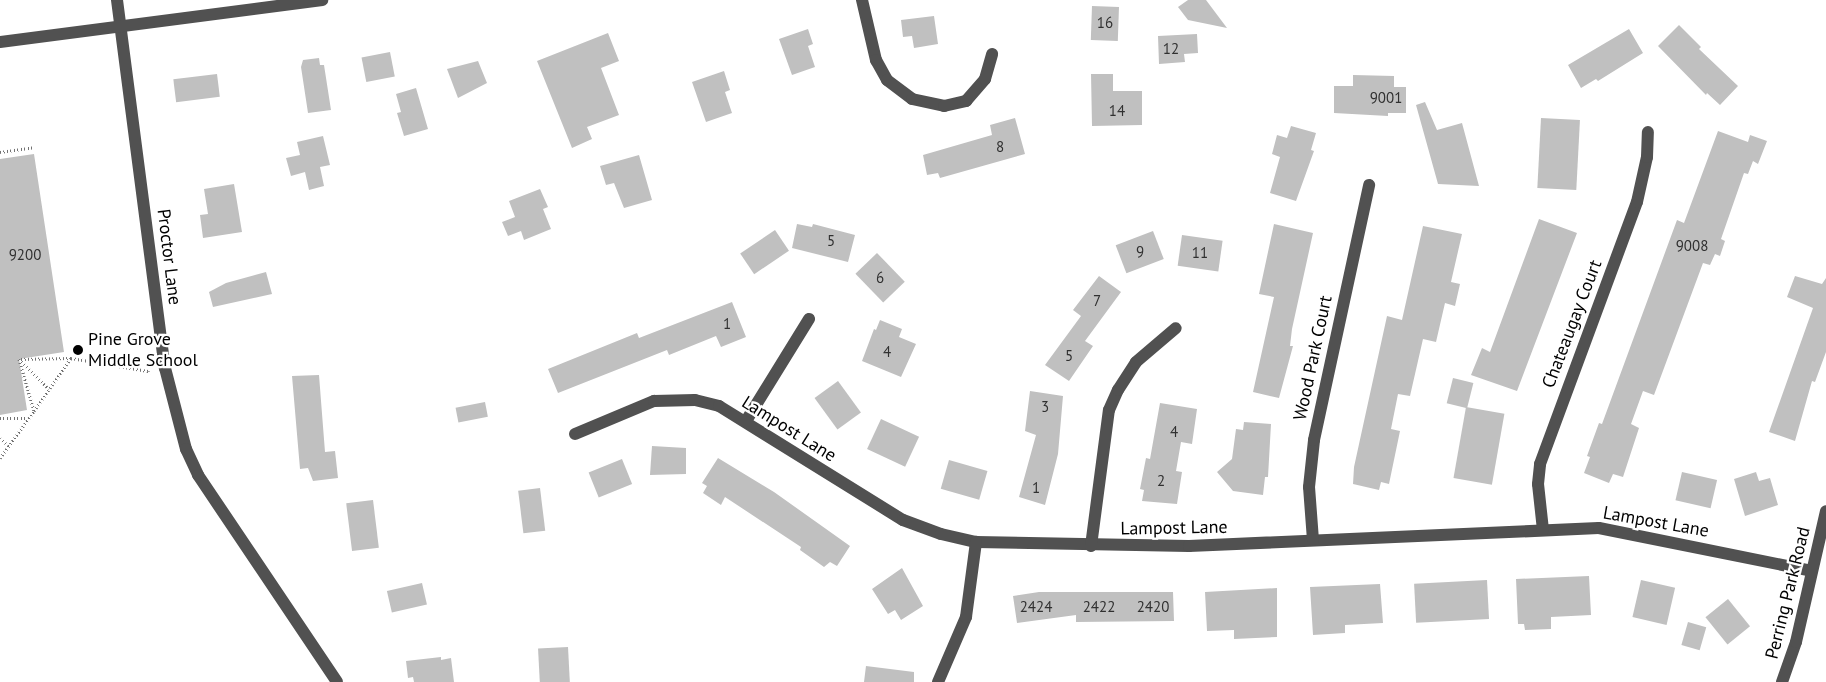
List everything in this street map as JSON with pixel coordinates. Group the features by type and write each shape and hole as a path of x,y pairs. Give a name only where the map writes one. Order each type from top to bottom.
{"street":[{"name":"Proctor Lane","path":"117,0 165,368 186,449 198,475 337,682"},
{"path":"0,42 322,0"},
{"path":"862,0 876,60 886,80 912,99 944,106 966,101 985,79 992,54"},
{"name":"Chateaugay Court","path":"1543,530 1538,484 1540,464 1637,202 1647,157 1648,132"},
{"name":"Wood Park Court","path":"1314,540 1309,487 1314,440 1369,185"},
{"path":"746,421 809,320"},
{"path":"1091,546 1109,410 1136,362 1176,328"},
{"name":"Lampost Lane","path":"575,434 630,409 674,399 719,406 903,520 941,534 976,542 1180,547 1599,528 1631,532 1812,571"},
{"name":"Perring Park Road","path":"1782,682 1796,642 1826,511"},
{"path":"938,682 966,617 976,542"}],"path":[{"path":"0,152 34,147"},
{"path":"0,458 71,358"},
{"path":"19,359 71,358 125,367"},
{"path":"19,359 49,389"},
{"path":"19,359 34,411"},
{"path":"0,418 28,418"},
{"path":"0,438 8,446"}],"building":[{"path":"1188,0 1206,0 1227,28 1188,20 1178,7"},
{"path":"1092,6 1119,7 1118,41 1091,40"},
{"path":"934,16 938,44 914,48 912,36 903,37 901,20"},
{"path":"1679,25 1701,47 1699,49 1738,86 1720,105 1707,93 1706,95 1658,46"},
{"path":"808,29 813,44 808,46 815,67 792,75 779,39"},
{"path":"1629,29 1643,53 1598,81 1596,79 1581,88 1568,65"},
{"path":"608,33 619,61 601,68 619,115 587,127 592,139 572,148 537,61"},
{"path":"1197,34 1198,53 1184,54 1185,62 1159,64 1158,36"},
{"path":"390,52 395,77 366,82 362,58"},
{"path":"319,58 320,65 324,65 331,110 308,113 301,67 303,60"},
{"path":"478,61 487,83 458,98 447,69"},
{"path":"724,71 730,90 725,92 732,113 706,122 692,82"},
{"path":"217,74 220,97 176,102 173,79"},
{"path":"1091,74 1113,74 1113,91 1142,91 1142,125 1092,126"},
{"path":"1353,75 1394,76 1394,87 1406,87 1406,113 1388,113 1388,116 1334,113 1334,86 1353,86"},
{"path":"416,88 428,129 404,136 397,113 401,112 396,94"},
{"path":"1425,102 1437,130 1462,123 1479,186 1438,184 1416,105"},
{"path":"1015,118 1025,154 940,178 938,173 927,175 923,155 992,135 990,125"},
{"path":"1541,118 1580,120 1576,190 1537,188"},
{"path":"1291,126 1316,133 1311,150 1314,151 1296,201 1270,193 1280,157 1272,154 1277,135 1287,138"},
{"path":"1718,131 1748,142 1750,135 1767,141 1758,164 1753,161 1748,174 1744,173 1721,239 1725,241 1720,256 1715,254 1710,265 1703,263 1654,395 1643,391 1631,424 1639,428 1623,477 1613,474 1609,483 1584,473 1590,457 1587,456 1599,423 1602,424 1677,220 1684,223"},
{"path":"323,136 330,165 320,167 324,186 309,190 305,172 291,176 286,158 300,155 297,142"},
{"path":"34,154 64,352 19,359 27,410 0,415 0,159"},
{"path":"639,155 652,200 624,208 614,183 606,185 600,166"},
{"path":"234,184 242,232 203,238 200,215 208,214 204,189"},
{"path":"540,189 548,207 543,209 551,229 524,240 521,231 508,236 502,222 515,217 509,201"},
{"path":"1539,219 1577,233 1517,391 1471,375 1482,348 1490,352"},
{"path":"797,224 812,227 813,224 855,235 848,262 792,248"},
{"path":"1274,224 1313,233 1292,329 1290,346 1293,346 1279,398 1253,392 1274,297 1259,294"},
{"path":"1423,226 1462,234 1451,282 1460,284 1455,306 1445,303 1436,342 1423,339 1410,396 1398,394 1391,429 1400,431 1389,484 1381,482 1379,490 1353,484 1354,467 1387,316 1402,320"},
{"path":"775,230 789,251 754,274 740,253"},
{"path":"1153,231 1164,259 1126,273 1116,245"},
{"path":"1182,235 1223,241 1218,271 1178,266"},
{"path":"877,253 905,282 883,303 855,274"},
{"path":"266,272 272,294 213,307 209,292 226,283"},
{"path":"1099,276 1121,292 1085,341 1093,346 1069,381 1045,365 1081,316 1073,310"},
{"path":"1795,276 1822,284 1826,278 1826,352 1815,382 1812,381 1795,441 1769,432 1813,308 1787,297"},
{"path":"732,302 746,337 721,347 716,336 669,355 667,350 558,393 548,369 637,333 639,338"},
{"path":"880,320 902,329 899,337 916,344 901,377 862,361 874,329 876,330"},
{"path":"319,375 325,452 335,451 338,478 313,481 308,468 300,469 292,376"},
{"path":"1453,378 1473,383 1467,408 1447,403"},
{"path":"838,381 861,413 837,430 815,398"},
{"path":"1030,391 1063,396 1058,454 1045,505 1019,497 1036,435 1025,431"},
{"path":"485,402 488,417 458,422 456,408"},
{"path":"1160,403 1197,409 1192,444 1181,442 1176,471 1182,472 1177,504 1142,501 1144,490 1140,489 1146,458 1150,459"},
{"path":"1466,407 1504,414 1492,485 1453,478"},
{"path":"881,419 919,437 905,467 867,449"},
{"path":"1244,422 1271,424 1268,477 1265,477 1263,495 1233,491 1217,472 1232,459 1236,429 1243,430"},
{"path":"652,446 686,448 686,474 650,475"},
{"path":"718,458 774,492 850,546 837,566 830,562 824,567 800,550 801,547 725,497 721,505 703,493 707,486 702,483"},
{"path":"622,459 632,484 599,498 589,472"},
{"path":"949,460 987,471 979,500 941,489"},
{"path":"1682,472 1717,480 1711,508 1675,500"},
{"path":"1756,472 1759,481 1770,478 1778,505 1745,516 1734,479"},
{"path":"540,488 545,531 523,533 518,491"},
{"path":"373,500 379,548 352,551 346,503"},
{"path":"902,568 923,606 901,620 895,610 888,614 872,589"},
{"path":"1589,576 1591,615 1551,617 1551,629 1525,630 1524,624 1518,624 1516,579"},
{"path":"1487,580 1489,619 1416,623 1414,584"},
{"path":"1641,580 1675,588 1667,625 1632,617"},
{"path":"422,583 427,604 392,613 387,591"},
{"path":"1380,584 1383,623 1345,625 1345,633 1313,635 1310,587"},
{"path":"1277,588 1277,637 1234,639 1234,630 1207,631 1205,592"},
{"path":"1039,592 1173,592 1174,621 1076,622 1076,615 1017,623 1013,596"},
{"path":"1728,599 1750,626 1727,644 1705,617"},
{"path":"1688,622 1706,627 1700,650 1681,645"},
{"path":"568,647 570,682 540,682 538,649"},
{"path":"441,657 441,660 451,658 454,682 414,682 413,677 408,678 406,661"},
{"path":"866,666 914,672 914,682 864,682"}],"place":[{"name":"Pine Grove Middle School","path":"78,350"}]}
